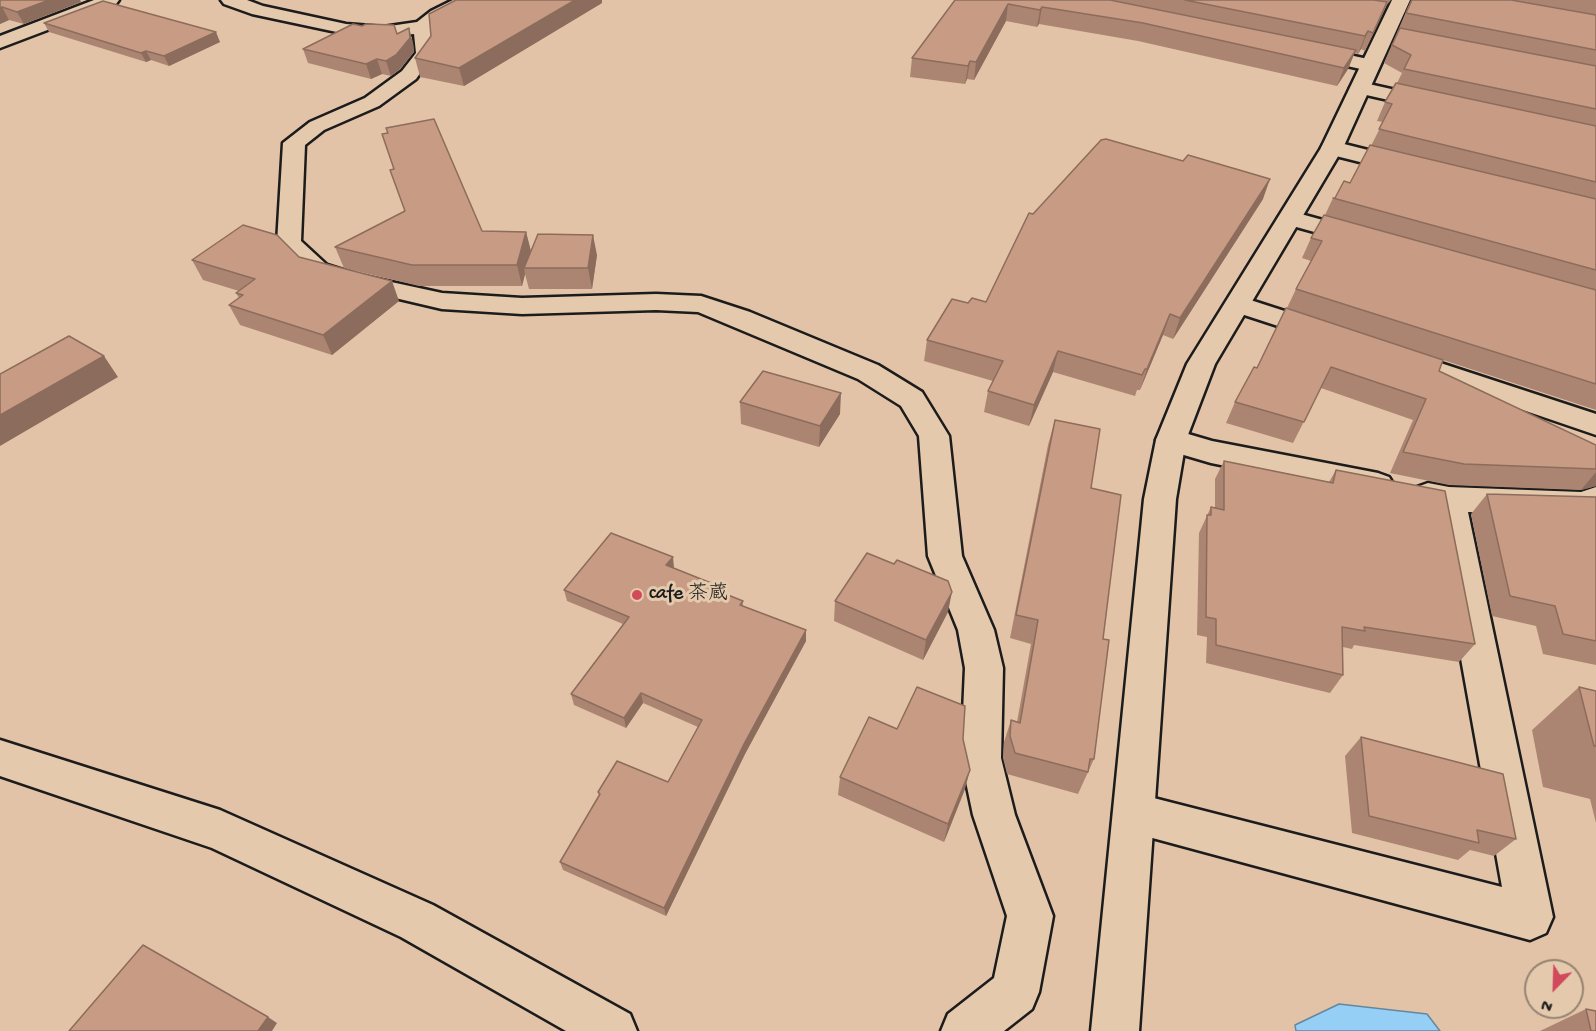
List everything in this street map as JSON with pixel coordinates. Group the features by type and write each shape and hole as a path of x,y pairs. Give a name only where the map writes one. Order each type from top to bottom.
{"street":[{"path":"0,42 110,0"},
{"path":"238,1 258,10 346,29 382,32 422,27 437,15 466,0"},
{"path":"1115,1031 1160,499 1171,440 1201,364 1332,148 1393,21"},
{"path":"422,27 425,53 410,75 372,102 317,126 294,143 289,243 318,270 353,281 442,301 522,306 656,302 701,304 741,318 868,372 912,399 934,436 945,556 976,630 984,668 981,758 994,815 1030,916 1015,992 965,1031"},
{"path":"1290,48 1450,107"},
{"path":"1332,148 1424,171"},
{"path":"1290,218 1381,244"},
{"path":"1238,304 1350,341"},
{"path":"1383,353 1596,425"},
{"path":"1171,440 1210,452 1449,499 1582,504 1596,499"},
{"path":"1134,813 1530,917 1449,499"},
{"path":"0,758 220,830 417,921 613,1031"}],"water":[{"path":"1339,1004 1427,1014 1440,1031 1296,1031 1295,1025"}],"building":[{"path":"0,0 49,0 17,12 0,8"},
{"path":"456,0 575,0 459,68 415,58 431,36 429,14"},
{"path":"955,0 1110,0 1356,50 1344,68 1143,23 1008,4 976,62 970,61 968,66 912,58"},
{"path":"1185,0 1374,0 1387,2 1373,33 1368,31 1365,36"},
{"path":"1412,0 1511,0 1596,15 1596,50 1406,13"},
{"path":"103,1 216,32 164,56 146,51 141,53 44,23"},
{"path":"353,24 394,25 397,34 409,28 410,38 396,55 386,61 377,59 366,64 303,49"},
{"path":"1400,28 1596,66 1596,109 1404,69 1411,55 1392,45"},
{"path":"1396,83 1596,126 1596,182 1379,129 1392,104 1385,102"},
{"path":"434,119 482,231 526,232 517,265 412,265 335,247 405,211 390,170 394,169 382,134 388,133 386,128"},
{"path":"1106,139 1183,161 1188,155 1270,179 1180,318 1170,314 1147,369 1142,375 1058,351 1034,405 988,391 1003,361 927,340 952,299 968,303 972,298 986,302 1029,213 1033,214 1101,140"},
{"path":"1370,145 1596,199 1596,270 1333,198 1344,181 1350,183"},
{"path":"1324,215 1596,290 1596,384 1296,289 1322,241 1311,238"},
{"path":"243,225 277,235 299,257 392,281 323,335 229,305 243,295 236,293 255,279 192,260"},
{"path":"538,234 593,235 588,268 524,268"},
{"path":"1286,308 1443,360 1439,371 1596,445 1596,469 1464,464 1403,452 1426,399 1331,367 1304,422 1235,402 1254,367 1257,368"},
{"path":"69,336 104,356 0,415 0,374"},
{"path":"763,371 841,393 820,426 740,402"},
{"path":"1055,420 1100,429 1091,488 1121,495 1103,639 1109,640 1094,759 1090,759 1088,772 1015,753 1010,736 1011,720 1020,723 1038,620 1016,615"},
{"path":"1224,461 1333,483 1336,470 1445,491 1475,644 1364,627 1365,631 1342,627 1343,675 1216,645 1216,619 1206,617 1207,515 1211,515 1211,507 1224,510"},
{"path":"1487,494 1596,497 1596,641 1563,634 1555,606 1510,596"},
{"path":"611,533 673,557 666,565 716,585 713,589 743,601 740,605 806,630 744,744 664,908 560,862 617,761 668,782 702,720 641,693 624,718 571,694 629,617 564,590"},
{"path":"867,553 894,564 897,560 948,581 952,592 926,640 835,601"},
{"path":"917,687 965,706 963,739 970,770 948,824 840,777 869,717 897,729"},
{"path":"1579,687 1596,691 1596,746 1594,746"},
{"path":"1361,737 1503,774 1516,839 1477,830 1479,843 1369,816"},
{"path":"143,945 268,1017 258,1031 69,1031"},
{"path":"1586,1009 1596,1011 1596,1031 1591,1031"}],"place":[{"name":"cafe 茶蔵","path":"637,595"}]}
